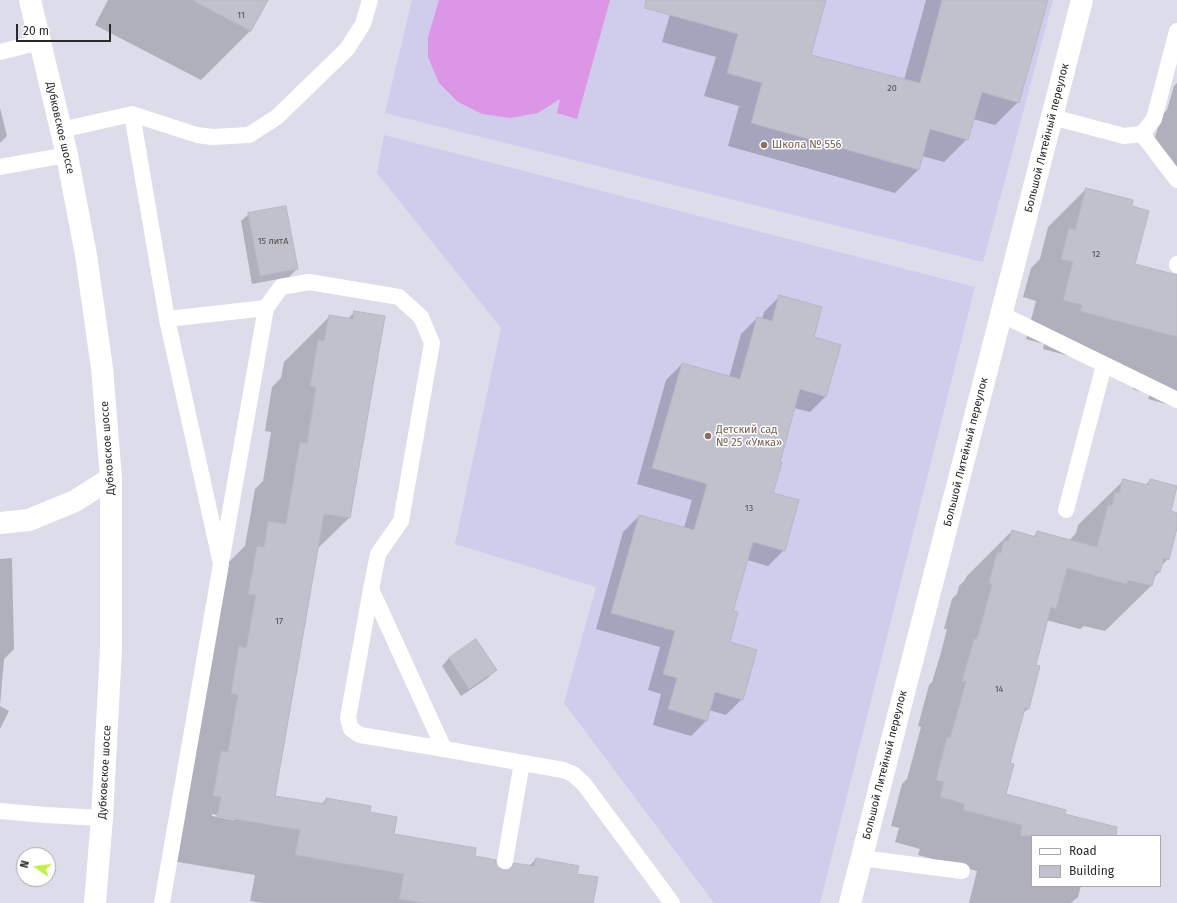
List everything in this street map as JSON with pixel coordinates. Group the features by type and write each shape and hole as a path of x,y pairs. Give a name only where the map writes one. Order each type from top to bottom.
{"street":[{"name":"Дубковское шоссе","path":"30,0 67,155 86,255 102,368 111,478 111,649 102,818 95,903"},
{"name":"Большой Литейный переулок","path":"850,903 1082,0"},
{"path":"0,523 29,520 75,501 111,478"}],"lane":[{"path":"61,130 132,114 197,135 212,137 248,135 277,117 347,49 363,24 370,0"},
{"path":"1052,117 1124,136 1142,134 1154,119 1177,31"},
{"path":"0,52 40,42"},
{"path":"132,114 167,319 221,564"},
{"path":"1142,134 1177,180"},
{"path":"0,167 67,155"},
{"path":"162,903 266,308 281,287 309,282 399,297 421,317 432,344 401,521 378,554 348,718 351,729 360,735 563,770 573,774 584,784 672,903"},
{"path":"167,319 266,308"},
{"path":"1001,314 1177,400"},
{"path":"1066,510 1104,365"},
{"path":"371,590 444,749"},
{"path":"505,861 522,763"},
{"path":"0,811 102,818"},
{"path":"861,858 962,871"}],"shaded area":[{"name":"Школа № 556","path":"412,0 1053,0 983,262 385,113"},
{"path":"439,0 610,0 577,119 557,113 560,99 538,113 510,118 482,114 458,102 439,83 428,57 428,37"},
{"name":"Детский сад № 25 «Умка»","path":"384,135 975,287 820,903 714,903 564,703 596,587 455,544 501,328 377,173"}],"building":[{"path":"192,0 268,0 251,31"},
{"path":"646,0 826,0 811,55 920,83 942,0 1048,0 1019,103 982,92 968,140 930,129 919,170 751,123 762,83 727,73 738,34 645,8"},
{"path":"1086,188 1133,200 1132,206 1149,211 1135,264 1177,275 1177,337 1080,311 1082,305 1063,300 1073,262 1061,259 1069,228 1075,230"},
{"path":"286,206 298,269 260,276 248,213"},
{"path":"779,295 822,307 814,337 841,345 826,397 800,389 780,462 782,462 773,493 799,500 785,551 753,542 733,611 738,612 730,642 757,650 743,700 715,692 707,721 668,709 677,678 663,674 675,631 611,613 639,515 694,530 707,484 652,468 682,363 740,379 757,317 772,321"},
{"path":"354,311 385,316 350,518 324,514 275,796 325,804 326,798 371,806 370,812 397,817 394,834 476,848 475,856 496,860 496,865 503,870 509,870 514,863 534,866 536,858 579,866 577,874 598,877 593,903 423,903 399,899 404,874 295,855 300,830 217,816 221,797 213,796 221,751 228,752 238,695 231,693 239,646 246,648 256,595 248,594 257,546 264,547 268,521 286,524 300,442 307,443 316,387 310,386 318,340 324,341 329,315 353,319"},
{"path":"1123,479 1148,485 1150,479 1177,486 1171,511 1177,513 1177,528 1169,560 1164,558 1160,572 1156,571 1152,586 1128,580 1127,584 1067,568 1056,609 1051,607 1036,665 1040,666 1029,709 1025,708 1010,763 1014,764 1006,794 1066,810 1065,814 1117,827 1116,835 1020,836 1022,825 963,810 965,804 940,797 944,782 936,780 947,737 950,738 966,682 962,681 974,639 977,639 985,610 992,584 989,583 997,552 1001,553 1004,540 1008,541 1012,530 1036,537 1037,531 1097,547 1108,505 1112,506 1115,492 1119,493"},
{"path":"476,639 497,670 469,689 449,658"}],"place":[{"name":"Школа № 556","path":"764,145"},
{"name":"Детский сад № 25 «Умка»","path":"708,436"}]}
